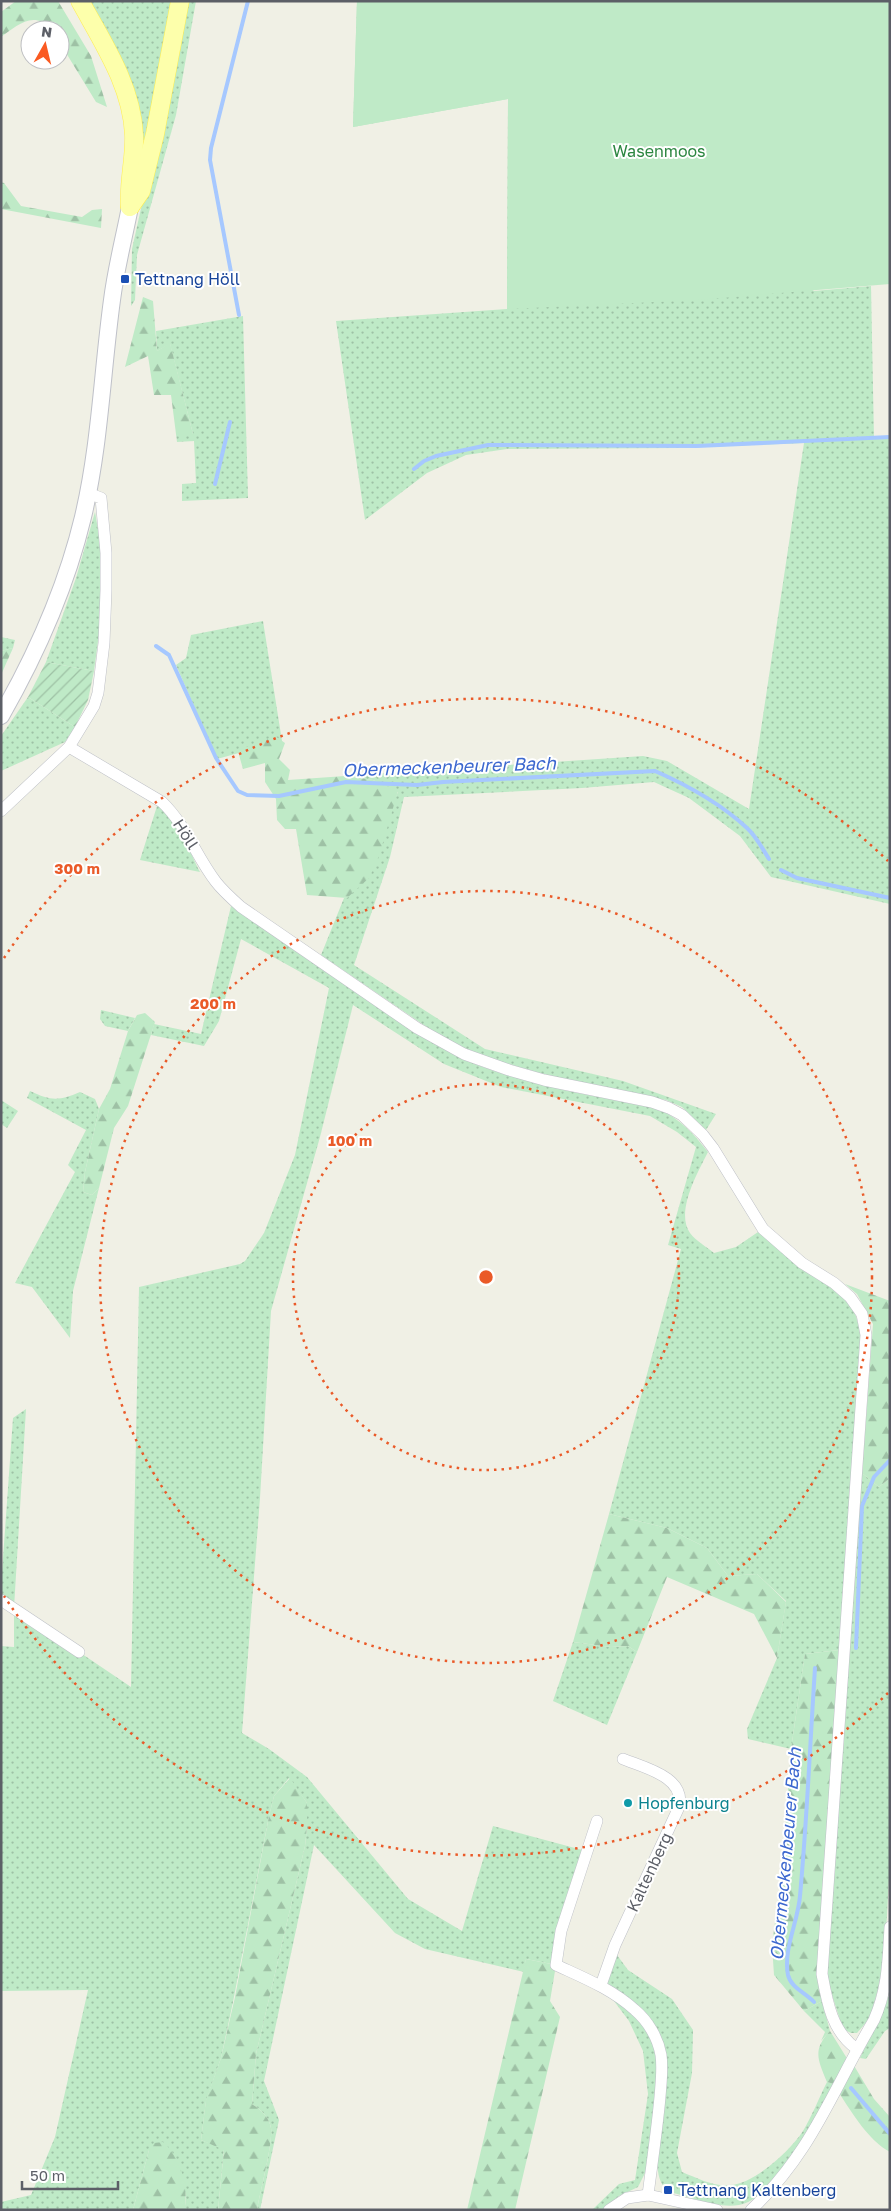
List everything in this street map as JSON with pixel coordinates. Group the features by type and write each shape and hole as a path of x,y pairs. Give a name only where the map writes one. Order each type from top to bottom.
{"main road":[{"path":"1,716 34,655 50,619 74,553 99,434 112,302 130,207 129,190 134,158 134,141 129,104 114,63 80,1"},
{"path":"130,207 141,191 155,134 180,1"}],"street":[{"path":"1,811 69,747 94,706 101,678 104,643 106,553 101,498 88,493"},
{"name":"Höll","path":"69,747 162,802 171,811 190,838 222,889 241,906 287,940 417,1028 464,1054 509,1070 544,1080 652,1102 682,1115 703,1135 713,1148 763,1229 802,1263 842,1289 850,1296 859,1309 865,1324 866,1335 822,1974 826,2000 837,2028 843,2038 857,2049"},
{"path":"1,1600 80,1652"},
{"name":"Kaltenberg","path":"601,1985 615,1945 681,1800 678,1788 672,1781 623,1759"},
{"path":"597,1821 561,1930 556,1965 601,1985 635,2009 656,2038 661,2055 662,2069 648,2195"},
{"path":"751,2210 787,2172 807,2144 874,2020 885,1990 888,1975 890,1927"},
{"path":"609,2210 627,2198 648,2195 717,2210"}],"green space":[{"path":"16,1 58,1 69,20 20,20 20,24 1,37 1,12"},
{"path":"89,1 174,1 146,141 141,139"},
{"path":"187,1 196,1 176,115 137,255 135,300 131,306 132,249"},
{"path":"357,1 814,291 871,286 874,439 890,439 890,904 771,877 740,836 689,798 654,782 582,788 404,797 390,857 354,965 485,1049 623,1081 716,1114 706,1130 682,1107 666,1100 549,1076 478,1055 434,1032 321,955 344,898 347,898 398,792 373,780 345,776 643,756 667,761 749,809 804,443 679,448 507,449 466,455 427,473 365,520 336,321 507,309 508,99 353,127"},
{"name":"Wasenmoos","path":"357,1 890,1 890,284 697,300 507,309 508,99 353,127"},
{"path":"70,21 91,56 107,107 96,102 70,59"},
{"path":"1,182 4,183 21,206 82,217 92,210 102,209 101,228 1,209"},
{"path":"143,297 153,301 157,351 170,343 193,434 176,434 171,395 154,395 148,356 125,367"},
{"path":"243,316 248,498 182,501 182,484 196,483 194,441 177,442 176,434 193,434 170,344 157,351 156,331"},
{"path":"95,512 100,541 101,619 94,671 46,662 76,578"},
{"path":"263,621 282,741 217,759 176,665 186,658 191,635"},
{"path":"1,637 15,640 13,648 1,651"},
{"path":"13,648 1,675 1,651"},
{"path":"46,662 94,671 88,700 75,727 28,697"},
{"path":"28,697 75,727 65,742 1,771 1,736"},
{"path":"275,736 285,743 279,759 290,770 288,780 345,776 373,780 398,791 379,856 369,878 347,898 307,895 296,829 285,829 277,820 276,799 265,782 265,763 243,769 239,755 244,748"},
{"path":"157,806 165,811 177,827 200,872 140,860"},
{"path":"231,906 413,1031 462,1058 520,1079 659,1109 674,1117 692,1133 708,1152 686,1203 686,1224 692,1236 714,1253 736,1247 758,1232 795,1263 846,1298 854,1310 862,1336 839,1650 805,1654 791,1749 748,1739 747,1729 777,1658 786,1601 757,1574 728,1576 707,1548 667,1528 609,1514 681,1249 668,1245 696,1147 677,1132 650,1116 501,1087 444,1064 353,1005 320,1137 271,1311 260,1498 242,1733 269,1749 307,1777 408,1899 462,1931 493,1826 586,1851 556,1965 526,1959 524,1972 425,1949 395,1933 314,1845 264,2081 279,2120 260,2210 257,2210 268,2156 271,2128 264,2114 252,2104 256,2054 305,1846 307,1827 307,1803 289,1778 274,1796 221,2058 206,2101 201,2140 224,2149 218,2210 184,2210 186,2200 182,2183 171,2169 149,2150 133,2210 1,2210 1,2202 31,2195 55,2137 88,1990 1,1991 1,1646 14,1647 14,1608 131,1687 139,1287 240,1264 245,1261 264,1233 295,1155 329,988 241,939 219,1021 204,1046 151,1035 154,1024 201,1034"},
{"path":"101,1010 135,1018 128,1031 105,1026 100,1019"},
{"path":"145,1013 155,1022 128,1106 114,1128 99,1188 92,1195 83,1192 85,1172 99,1109 110,1089 128,1031 137,1015"},
{"path":"30,1091 55,1099 80,1092 95,1099 99,1109 85,1172 83,1192 92,1195 99,1188 73,1291 70,1338 32,1287 15,1283 75,1172 68,1165 86,1130 27,1098"},
{"path":"1,1100 18,1111 7,1128 1,1124"},
{"path":"845,1284 890,1301 890,1478 879,1487 862,1473 873,1324 857,1294"},
{"path":"26,1409 14,1608 1,1600 1,1586 13,1418"},
{"path":"862,1473 879,1487 890,1478 890,1861 884,1968 870,2018 857,2033 851,2033 843,2029 830,1989 827,1972"},
{"path":"609,1514 667,1528 707,1548 728,1576 757,1574 786,1602 777,1658 754,1614 667,1577 637,1652 628,1646 611,1647 573,1642"},
{"path":"573,1642 611,1647 628,1646 637,1652 607,1725 553,1701"},
{"path":"839,1650 818,1979 822,2001 804,2011 774,1975 772,1945 782,1869 791,1749 805,1654"},
{"path":"290,1778 307,1803 307,1827 305,1846 256,2054 252,2104 264,2114 270,2124 271,2135 268,2156 257,2210 218,2210 224,2150 201,2140 206,2100 221,2058 235,1997 274,1796"},
{"path":"617,1955 628,1970 672,1999 693,2030 692,2073 677,2153 682,2172 718,2185 730,2185 750,2179 781,2157 797,2139 803,2131 827,2082 834,2084 794,2154 767,2188 753,2199 739,2205 730,2206 703,2202 668,2192 661,2182 657,2162 663,2045 602,1982"},
{"path":"526,1959 556,1965 550,2001 560,2017 515,2210 467,2210"},
{"path":"890,1994 890,2028 885,2031 866,2059 860,2058"},
{"path":"611,1997 646,2028 653,2041 657,2057 657,2095 648,2167 638,2187 619,2196 602,2210 592,2210 619,2184 635,2180 648,2094 643,2051 629,2021"},
{"path":"822,2001 830,2031 821,2041 825,2032 804,2011"},
{"path":"830,2031 848,2060 834,2084 827,2082 818,2055 824,2038"},
{"path":"853,2064 874,2099 890,2117 890,2152 868,2134 839,2093"},
{"path":"163,2142 179,2164 182,2173 186,2200 185,2209 133,2210 149,2150 154,2143"}],"waterway":[{"path":"239,315 210,160 211,148 248,1"},
{"path":"215,484 230,422"},
{"path":"414,469 424,461 436,456 488,445 697,446 890,437"},
{"name":"Obermeckenbeurer Bach","path":"156,646 169,655 216,758 238,791 247,795 279,796 346,782 417,785 655,771 679,782 715,803 737,819 759,842 769,859"},
{"name":"Obermeckenbeurer Bach","path":"781,870 797,878 890,898"},
{"name":"Obermeckenbeurer Bach","path":"856,1648 862,1506 874,1477 890,1460"},
{"name":"Obermeckenbeurer Bach","path":"814,2002 792,1983 788,1975 787,1955 800,1896 815,1668"},
{"name":"Obermeckenbeurer Bach","path":"851,2088 890,2134"}],"place":[{"name":"Tettnang Höll","path":"125,279"},
{"name":"Hopfenburg","path":"628,1803"},
{"name":"Tettnang Kaltenberg","path":"668,2190"}]}
